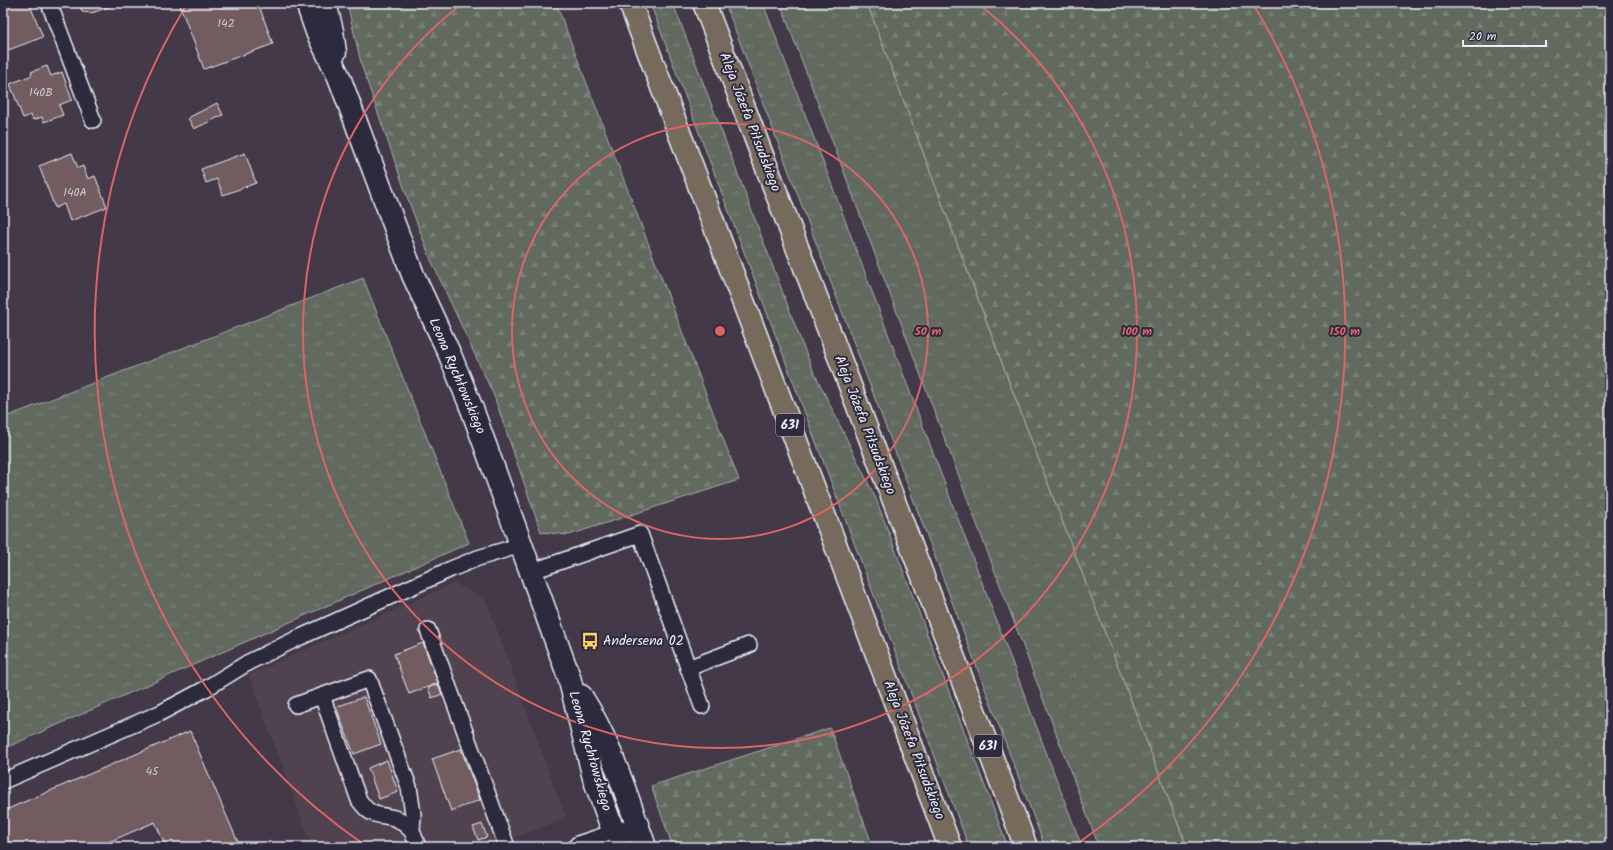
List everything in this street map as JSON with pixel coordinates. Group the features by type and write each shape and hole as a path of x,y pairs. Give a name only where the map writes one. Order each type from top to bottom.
{"main road":[{"name":"Aleja Józefa Piłsudskiego","path":"630,3 950,847"},
{"name":"Aleja Józefa Piłsudskiego","path":"704,3 1026,847"}],"street":[{"name":"Leona Rychłowskiego","path":"307,3 317,32 339,77 347,102 413,276 450,355 472,409 569,676 594,778 617,841"},
{"name":"Leona Rychłowskiego","path":"325,3 332,31 339,77"},
{"name":"Leona Rychłowskiego","path":"569,676 604,737 619,771 642,837"},
{"path":"580,847 642,837"}],"lane":[{"path":"49,3 94,120"},
{"path":"530,572 640,534 702,706"},
{"path":"3,781 160,713 205,689 249,662 301,637 451,569 478,558 521,545"},
{"path":"428,630 507,847"},
{"path":"688,668 749,645"},
{"path":"296,705 369,678 409,787 413,814 412,831 418,847"},
{"path":"322,696 359,800 367,810 376,815 396,818 412,831"}],"shaded area":[{"path":"454,583 486,600 566,818 491,847 312,847 249,675"}],"green space":[{"path":"347,3 556,3 739,480 569,535 541,532 494,396 431,260 409,202 362,67"},
{"path":"650,3 673,3 803,346 813,370 876,499 1008,847 969,847"},
{"path":"725,3 763,3 1082,847 1045,847"},
{"path":"780,3 867,3 1008,379 1187,847 1099,847"},
{"path":"867,3 1610,3 1610,847 1187,847 1008,379"},
{"path":"363,278 469,543 3,749 3,418"},
{"path":"830,728 873,847 673,847 651,786"}],"building":[{"path":"3,3 29,3 43,37 3,52"},
{"path":"79,3 119,3 92,13 82,12"},
{"path":"179,3 258,3 273,44 204,69"},
{"path":"47,66 51,76 62,72 72,100 59,105 63,115 44,122 42,117 33,120 31,115 23,118 10,84 32,75 31,72"},
{"path":"217,103 223,115 194,129 188,118"},
{"path":"72,153 78,168 83,166 88,179 95,176 107,207 70,221 64,204 55,208 39,166"},
{"path":"245,153 256,183 223,195 217,179 206,183 201,169"},
{"path":"423,643 438,683 409,694 394,654"},
{"path":"438,684 442,694 432,698 428,688"},
{"path":"364,697 381,744 354,754 336,707"},
{"path":"190,731 240,847 166,847 155,822 97,847 3,847 3,811"},
{"path":"461,749 480,800 451,811 432,759"},
{"path":"387,760 398,792 379,799 368,768"},
{"path":"482,824 487,837 478,840 473,827"},
{"path":"395,842 397,847 386,847 386,845"}],"place":[{"name":"Andersena 02","path":"590,641"}]}
